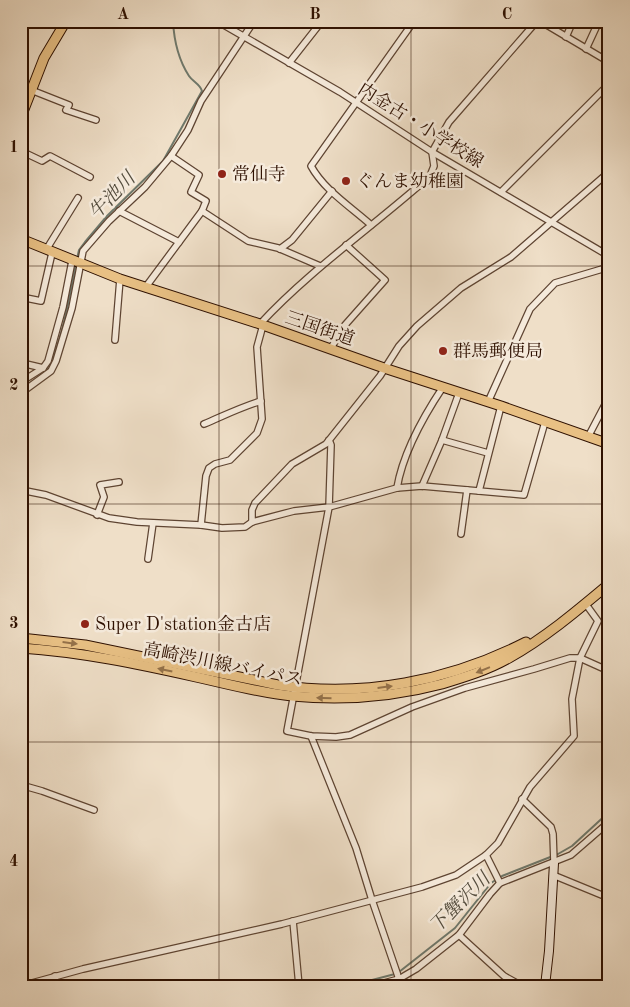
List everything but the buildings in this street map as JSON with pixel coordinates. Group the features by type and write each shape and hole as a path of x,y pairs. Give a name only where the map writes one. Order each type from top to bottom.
{"main road":[{"path":"21,117 44,58 62,23"},
{"name":"三国街道","path":"23,240 120,280 331,348 384,368 609,444"},
{"name":"高崎渋川線バイパス","path":"21,648 83,654 266,692 367,689 430,678 493,657 554,627 609,584"},
{"name":"高崎渋川線バイパス","path":"21,638 85,645 294,692"}],"street":[{"name":"内金古・小学校線","path":"217,21 356,102 432,152 609,256"},
{"path":"21,382 43,368 50,356 76,263 83,251 119,211 145,187 171,156 188,130 201,102 254,21"},
{"path":"289,63 322,21"},
{"path":"371,225 332,191 315,174 311,166 414,21"},
{"path":"201,525 206,476 209,468 215,464 230,460 257,433 262,419 257,347 262,325 282,300 299,288 320,266 430,176 434,166 432,152 449,122 538,21 609,62"},
{"path":"566,37 573,21"},
{"path":"586,48 600,21"},
{"path":"501,192 609,84"},
{"path":"31,90 69,105 66,110 96,120"},
{"path":"21,151 42,161 50,156 90,177"},
{"path":"145,288 202,211 206,201 191,192 199,175 171,156"},
{"path":"252,522 252,510 255,503 292,464 326,444 380,376 398,346 461,288 511,257 609,172"},
{"path":"280,249 292,240 332,191"},
{"path":"21,297 41,301 49,252 78,198"},
{"path":"119,211 179,242"},
{"path":"202,211 248,241 280,249 320,266"},
{"path":"21,253 23,240"},
{"path":"331,348 346,325 385,280 346,245"},
{"path":"21,394 51,371 56,361 72,308 76,263"},
{"path":"488,402 530,309 555,283 609,267"},
{"path":"115,340 120,280"},
{"path":"21,366 26,364 43,368"},
{"path":"397,488 400,473 426,414 443,387"},
{"path":"422,486 442,440 459,393"},
{"path":"588,437 609,397"},
{"path":"204,424 243,406 261,401"},
{"path":"480,491 501,406"},
{"path":"21,490 46,495 97,515 121,520 222,528 245,527 252,522 294,511 329,507 397,488 422,486 524,495 545,422"},
{"path":"329,440 329,507 287,731 312,736 336,737 350,735 412,707 465,688 534,670 570,658 580,658 609,670"},
{"path":"442,440 488,453"},
{"path":"97,515 104,498 100,485 119,482"},
{"path":"461,534 467,490"},
{"path":"148,559 153,523"},
{"path":"22,986 55,976 293,921 422,887 456,875 486,855 498,843 530,786 574,736 572,699 580,658 598,621 585,603"},
{"path":"312,736 356,848 401,982"},
{"path":"21,786 42,791 94,810"},
{"path":"522,799 551,827 553,834 554,863 549,951 544,986"},
{"path":"373,986 401,982 459,935 490,894 500,884 571,855 609,822"},
{"path":"486,855 500,884"},
{"path":"553,876 609,898"},
{"path":"293,921 300,986"},
{"path":"459,935 504,976 522,986"},
{"path":"55,976 56,986"}],"waterway":[{"name":"牛池川","path":"77,259 79,250 107,216 163,161 202,91 189,76 179,56 174,36 173,21"},
{"name":"牛池川","path":"43,373 55,353 60,338 76,264"},
{"name":"牛池川","path":"21,388 27,385"},
{"name":"下蟹沢川","path":"399,972 455,928 491,883 502,876 558,854 572,846 609,812"},
{"name":"下蟹沢川","path":"349,986 395,974"}],"place":[{"name":"常仙寺","path":"222,174"},
{"name":"ぐんま幼稚園","path":"346,181"},
{"name":"群馬郵便局","path":"443,351"},
{"name":"Super D'station金古店","path":"85,624"}]}
